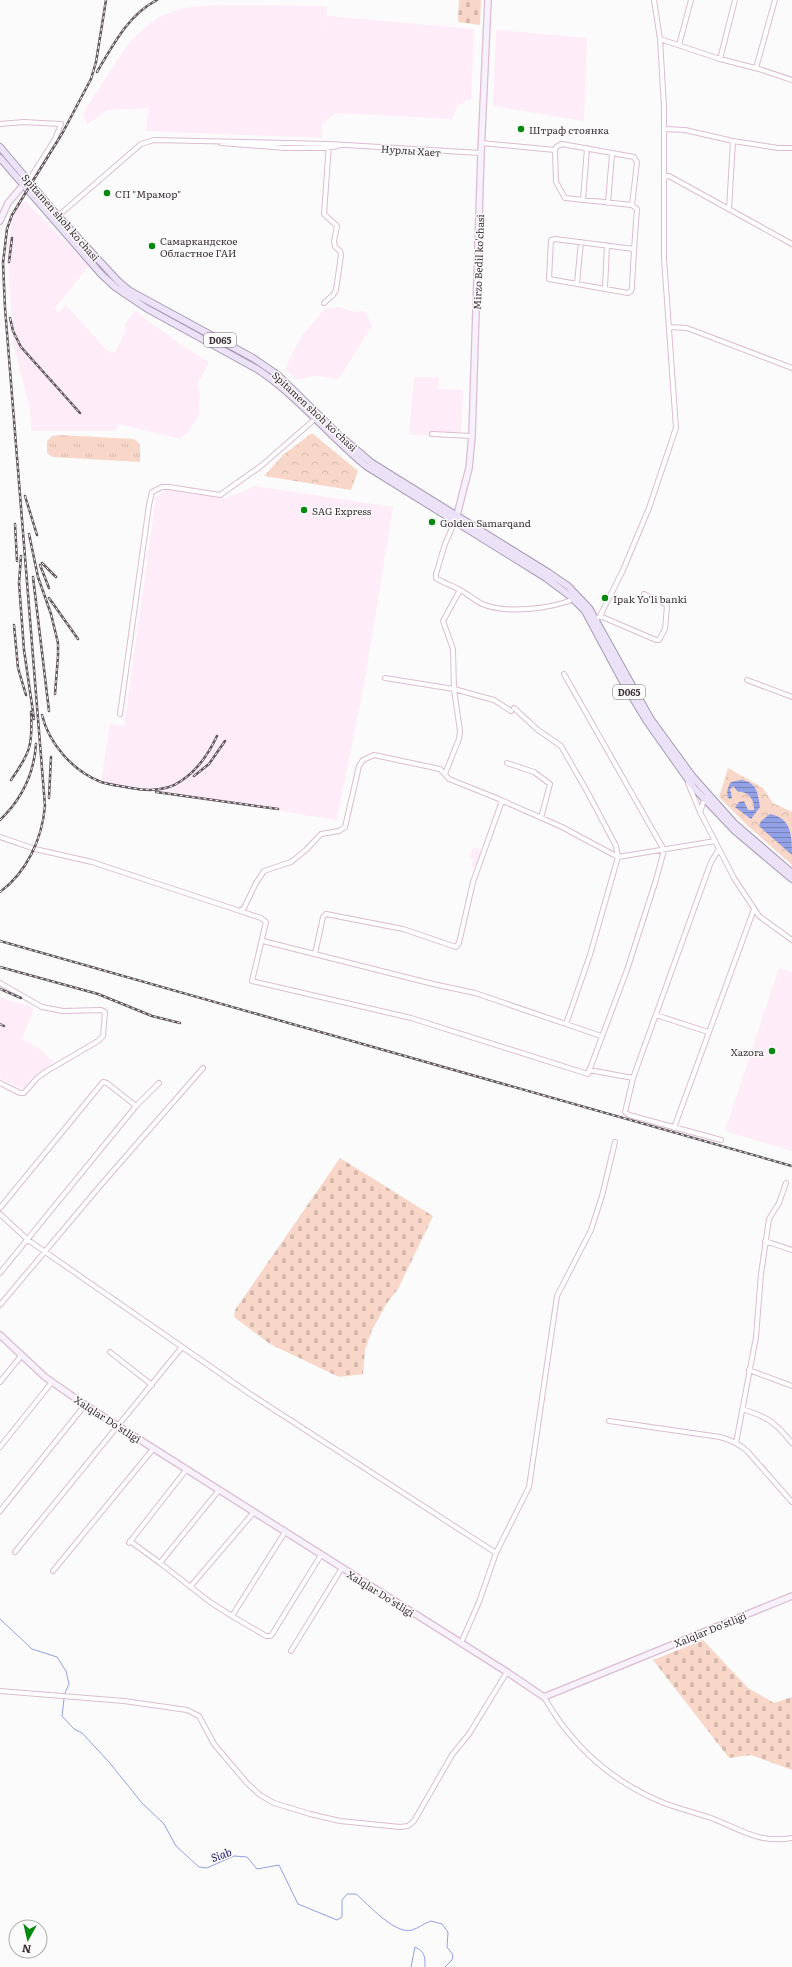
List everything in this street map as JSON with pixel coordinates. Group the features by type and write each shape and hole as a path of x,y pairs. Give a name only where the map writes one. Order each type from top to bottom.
{"main road":[{"name":"Mirzo Bedil ko'chasi","path":"456,518 469,468 472,436 481,143 488,0"},
{"name":"Spitamen shoh ko'chasi","path":"0,147 58,216 118,281 130,291 254,358 278,375 339,435 372,463 456,518"},
{"name":"Spitamen shoh ko'chasi","path":"0,158 100,274 114,287 146,308 257,369 276,382 344,448 366,466 456,518"},
{"path":"0,221 8,203 28,180"},
{"name":"D065","path":"456,518 546,578 574,599 595,620 646,720 685,777 744,833 792,873"},
{"name":"D065","path":"456,518 559,579 581,598 650,718 705,796 735,832 792,879"},
{"name":"Xalqlar Do’stligi","path":"0,1335 21,1356 52,1382 85,1405 507,1672 544,1697 792,1596"}],"street":[{"path":"644,594 649,598 666,605 665,630 659,640 595,620 623,570 649,508 676,428 664,258 664,129 660,39 654,0"},
{"path":"679,45 691,0"},
{"path":"720,59 735,0"},
{"path":"756,68 775,0"},
{"path":"660,39 720,59 756,68 792,80"},
{"path":"0,124 24,122 61,124 55,139 37,169 28,180"},
{"path":"664,129 685,130 733,141 778,148 792,148"},
{"name":"Нурлы Хает","path":"58,216 140,144 154,140 167,139 213,141 239,146 342,145 481,154"},
{"path":"728,209 733,141"},
{"path":"481,143 555,150"},
{"path":"632,205 637,159 634,157 562,144 556,147 556,182 565,198 632,205 637,209 631,291 628,293 549,279 551,240 555,239 634,249"},
{"path":"324,303 336,290 341,253 335,247 334,241 337,226 324,214 329,146"},
{"path":"583,200 587,148"},
{"path":"608,203 612,154"},
{"path":"664,177 670,176 792,244"},
{"path":"577,283 581,242"},
{"path":"605,288 607,246"},
{"path":"670,327 687,328 792,368"},
{"path":"120,714 152,492 162,487 169,487 220,495 261,466 315,419"},
{"path":"432,434 472,436"},
{"path":"456,518 445,544 436,576 439,580 460,590 481,603 504,610 557,605 574,599"},
{"path":"445,774 459,739 460,730 454,688 453,649 443,621 460,590"},
{"path":"0,837 35,849 92,862 261,918 266,922 263,940 252,981 411,1018 588,1074 627,970 664,850 564,674"},
{"path":"385,678 454,688 494,700 513,710 561,746 616,846 618,857 590,955 566,1024"},
{"path":"747,680 792,696"},
{"path":"240,911 244,908 256,883 264,871 291,862 306,850 321,834 339,831 345,827 359,766 367,757 374,755 440,769 448,779 502,800 618,857 715,841"},
{"path":"507,763 534,772 550,784 541,818"},
{"path":"685,777 719,850 758,916 792,940"},
{"path":"700,812 705,796"},
{"path":"315,954 323,918 326,914 403,929 456,947 459,943 473,882 502,800"},
{"path":"719,850 711,862 633,1078 625,1112 629,1115 721,1140"},
{"path":"674,1128 754,909"},
{"path":"263,940 433,984 475,993 601,1036"},
{"path":"0,983 42,1007 63,1011 100,1010 105,1012 106,1017 104,1036 37,1078 27,1091 20,1092 0,1083"},
{"path":"656,1015 708,1032"},
{"path":"0,1305 203,1068"},
{"path":"589,1070 633,1078"},
{"path":"0,1208 103,1082 107,1083 136,1106"},
{"path":"0,1273 136,1106 159,1083"},
{"path":"461,1643 479,1602 496,1553 529,1487 557,1296 591,1230 602,1196 616,1142"},
{"path":"736,1443 756,1337 761,1274 769,1219 779,1203 786,1183"},
{"path":"0,1214 28,1240 250,1394 496,1553"},
{"path":"765,1241 792,1250"},
{"path":"15,1552 182,1347"},
{"path":"110,1352 152,1385"},
{"path":"0,1382 21,1356"},
{"path":"749,1370 792,1386"},
{"path":"0,1447 52,1382"},
{"path":"0,1510 85,1405"},
{"path":"742,1410 770,1420 777,1425 792,1443"},
{"path":"609,1421 720,1437 736,1443 748,1452 792,1502"},
{"path":"53,1571 153,1449"},
{"path":"186,1470 129,1542 232,1616 266,1636 270,1636 321,1555"},
{"path":"160,1563 219,1490"},
{"path":"190,1587 254,1512"},
{"path":"232,1616 285,1532"},
{"path":"291,1650 342,1568"},
{"path":"0,1691 124,1701 186,1710 199,1716 214,1744 247,1783 260,1795 274,1803 310,1814 340,1820 400,1827 408,1826 414,1821 452,1755 469,1734 507,1672"},
{"path":"544,1697 555,1717 592,1759 628,1787 666,1804 712,1819 761,1839 782,1840 792,1838"}],"shaded area":[{"path":"214,5 327,6 326,29 327,16 474,29 471,101 468,100 458,105 452,119 337,113 322,123 322,138 146,131 149,108 107,110 87,125 83,113 133,38 157,18 183,8"},
{"path":"496,30 587,38 584,121 493,106"},
{"path":"26,201 89,266 55,308 58,312 66,305 107,350 114,354 126,329 124,325 135,311 180,344 209,362 198,383 200,396 199,410 201,412 186,435 184,434 181,439 118,424 116,431 31,431 30,410 13,343 7,246 13,213 20,203"},
{"path":"340,307 353,312 365,311 372,326 338,380 317,375 297,380 285,369 295,348 305,332 326,308"},
{"path":"414,377 439,377 438,389 463,390 461,436 409,435"},
{"path":"255,486 393,507 366,673 337,820 101,782 110,724 124,726 156,497 169,488 227,498"},
{"path":"473,847 482,851 475,867 471,866 474,859 469,857"},
{"name":"Xazora","path":"779,968 792,972 792,1151 725,1131"},
{"path":"0,997 34,1008 22,1039 40,1049 54,1062 29,1080 24,1090 0,1078"}],"green space":[{"path":"459,0 481,0 480,25 458,22"},
{"path":"312,433 358,471 351,490 264,476 283,455"},
{"path":"59,435 134,439 140,444 140,462 52,457 47,453 47,441 52,436"},
{"path":"728,768 763,788 773,803 792,812 792,865 748,826 719,797"},
{"path":"340,1158 433,1216 398,1289 387,1303 372,1330 365,1350 363,1374 339,1377 270,1344 234,1317 235,1310"},
{"path":"703,1640 748,1688 774,1703 792,1697 792,1770 751,1755 729,1758 653,1660"}],"water":[{"path":"741,780 750,783 756,789 760,807 751,819 735,807 739,802 744,801 748,810 754,810 752,800 748,794 738,792 733,786 730,789 732,798 729,799 727,795 731,782"},
{"path":"770,814 777,816 787,824 791,835 792,855 759,826 761,821"}],"waterway":[{"name":"Siab","path":"0,1619 32,1649 57,1657 66,1671 69,1684 64,1695"},
{"name":"Siab","path":"64,1699 62,1716 74,1729 82,1733 109,1762 142,1803 164,1824 176,1846 199,1867 207,1868 234,1856 247,1857 257,1869 279,1865 298,1904 337,1920 342,1917 342,1900 347,1894 356,1894 382,1918 398,1928 412,1930 431,1921 442,1924 448,1932 447,1947 453,1955 452,1960 445,1967"},
{"name":"Siab","path":"411,1967 415,1947 424,1955 425,1967"}],"railway":[{"path":"0,892 18,875 32,854 40,831 45,806 5,308 3,263 7,229 12,215 63,132 91,79 96,62 106,0"},
{"path":"97,72 115,41 129,22 147,6 157,0"},
{"path":"9,262 12,238"},
{"path":"10,318 13,331 21,347 80,413"},
{"path":"25,496 37,535"},
{"path":"15,524 17,561"},
{"path":"29,534 38,577 51,614 58,643 55,694"},
{"path":"21,556 19,583 24,650 34,719"},
{"path":"42,563 56,577"},
{"path":"40,565 49,588"},
{"path":"33,577 49,711"},
{"path":"49,598 78,639"},
{"path":"14,625 18,668 26,695"},
{"path":"11,780 22,763 29,748 31,741 31,712"},
{"path":"42,715 45,726 56,746 72,764 81,771 101,782 137,789 150,790 170,787 181,781 193,772 202,761 217,736"},
{"path":"194,776 209,764 225,741"},
{"path":"0,820 21,795 26,785 33,766 36,744"},
{"path":"49,798 51,757"},
{"path":"156,792 278,809"},
{"path":"0,941 792,1166"},
{"path":"0,967 98,994 152,1016 180,1023"},
{"path":"0,989 21,998"},
{"path":"0,1024 4,1026"}],"place":[{"name":"Штраф стоянка","path":"521,129"},
{"name":"СП \"Мрамор\"","path":"107,193"},
{"name":"Самаркандское Областное ГАИ","path":"152,246"},
{"name":"SAG Express","path":"304,510"},
{"name":"Golden Samarqand","path":"432,522"},
{"name":"Ipak Yo'li banki","path":"605,598"},
{"name":"Xazora","path":"772,1051"}]}
